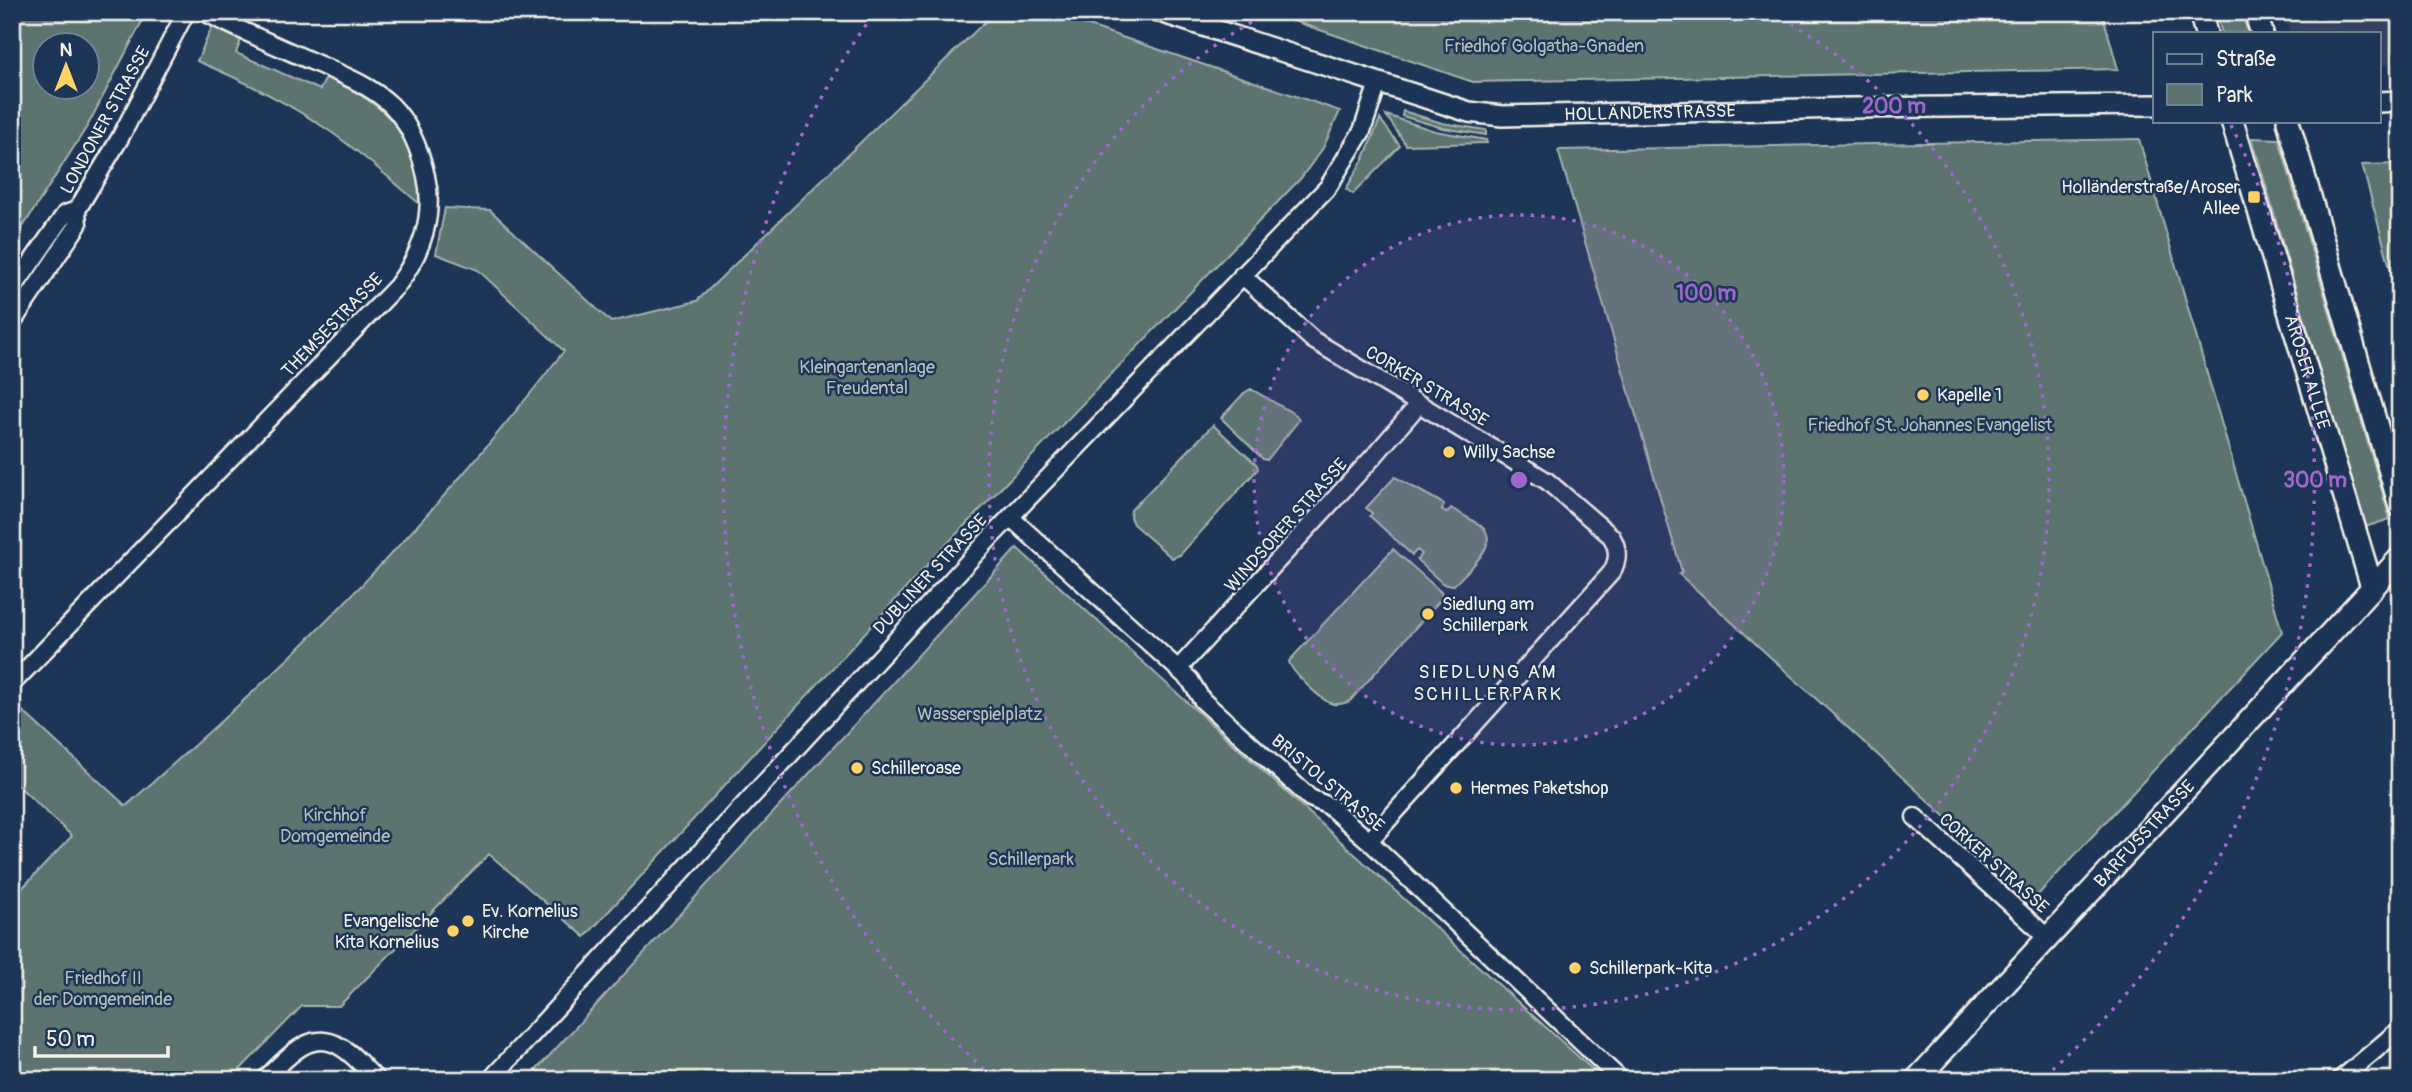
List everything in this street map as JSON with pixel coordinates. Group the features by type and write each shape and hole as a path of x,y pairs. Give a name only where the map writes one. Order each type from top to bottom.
{"main road":[{"path":"2200,12 2206,32"},
{"path":"2255,12 2262,32"},
{"name":"AROSER ALLEE","path":"2232,122 2372,587"},
{"path":"2288,122 2400,506"},
{"path":"2372,587 2400,558"},
{"name":"BARFUSSTRASSE","path":"1916,1080 2372,587"}],"street":[{"name":"LONDONER STRASSE","path":"12,323 78,225 77,210 120,138 186,12"},
{"name":"THEMSESTRASSE","path":"12,684 397,286 417,254 425,234 429,200 424,166 410,129 391,105 350,79 204,12"},
{"name":"HOLLÄNDERSTRASSE","path":"1160,12 1469,112 1502,116 1819,108 2153,105"},
{"name":"DUBLINER STRASSE","path":"490,1080 897,636 1328,187 1362,131 1378,83"},
{"path":"2380,102 2400,101"},
{"name":"LONDONER STRASSE","path":"12,290 65,214 77,210"},
{"name":"CORKER STRASSE","path":"1242,275 1312,340 1530,470 1568,498 1611,536 1618,548 1613,569 1593,593 1369,841"},
{"name":"WINDSORER STRASSE","path":"1178,669 1366,466 1419,404"},
{"name":"BRISTOLSTRASSE","path":"1010,517 1190,680 1202,700 1310,798 1329,806 1369,841 1621,1080"},
{"name":"CORKER STRASSE","path":"1915,817 2048,938"},
{"path":"2340,1080 2400,1029"},
{"path":"264,1080 303,1044 319,1041 340,1046 377,1080"}],"shaded area":[{"path":"2284,12 2400,12 2400,64 2380,65 2380,32 2290,32"},
{"path":"2400,1056 2400,1080 2370,1080"}],"green space":[{"path":"12,12 147,12 102,98 102,32 32,32 32,102 100,102 12,244"},
{"path":"995,12 1048,12 1340,111 1323,148 1301,178 943,548 585,937 489,854 339,1006 302,1006 230,1080 12,1080 12,899 72,836 12,780 12,709 16,705 126,806 271,675 363,583 467,470 564,351 478,270 436,254 445,208 490,210 611,322 697,301"},
{"name":"Friedhof Golgatha-Gnaden","path":"1267,12 2102,12 2118,69 1473,82"},
{"path":"2216,12 2242,12 2248,32 2222,32"},
{"path":"212,27 241,40 236,53 320,90 326,77 367,99 383,112 396,125 406,141 418,180 421,205 350,146 310,118 197,61"},
{"path":"1403,111 1442,123 1486,130 1486,135 1443,128 1402,116"},
{"path":"1386,115 1435,131 1486,140 1487,143 1406,145"},
{"path":"1380,119 1400,146 1353,194 1346,189 1364,158"},
{"path":"2252,138 2279,139 2390,519 2365,527"},
{"name":"Friedhof St. Johannes Evangelist","path":"2139,139 2282,632 2035,898 1679,574 1682,572 1558,150"},
{"path":"2400,164 2400,304 2362,165"},
{"path":"68,218 74,219 12,314 12,301"},
{"path":"1251,389 1296,415 1299,420 1267,460 1221,418"},
{"path":"1213,425 1257,465 1258,469 1180,555 1172,558 1133,524 1131,510"},
{"path":"1395,477 1444,504 1442,510 1447,513 1451,508 1477,523 1487,533 1488,541 1480,557 1454,585 1442,583 1417,560 1422,554 1417,550 1412,555 1370,516 1372,513 1366,508"},
{"name":"Schillerpark","path":"1017,548 1604,1080 527,1080"},
{"path":"1393,549 1441,592 1442,598 1350,701 1340,704 1328,702 1308,686 1289,661"}],"place":[{"name":"Holländerstraße/Aroser Allee","path":"2254,197"},
{"name":"Kapelle 1","path":"1923,395"},
{"name":"Willy Sachse","path":"1449,452"},
{"name":"Siedlung am Schillerpark","path":"1428,614"},
{"name":"Schilleroase","path":"857,768"},
{"name":"Hermes Paketshop","path":"1456,788"},
{"name":"Ev. Kornelius Kirche","path":"468,921"},
{"name":"Evangelische Kita Kornelius","path":"453,931"},
{"name":"Schillerpark-Kita","path":"1575,968"}],"district":[{"name":"SIEDLUNG AM SCHILLERPARK","path":"1488,682"}],"park label":[{"name":"Kleingartenanlage Freudental","path":"867,377"},
{"name":"Wasserspielplatz","path":"980,714"},
{"name":"Kirchhof Domgemeinde","path":"335,825"},
{"name":"Friedhof II der Domgemeinde","path":"103,988"}]}
